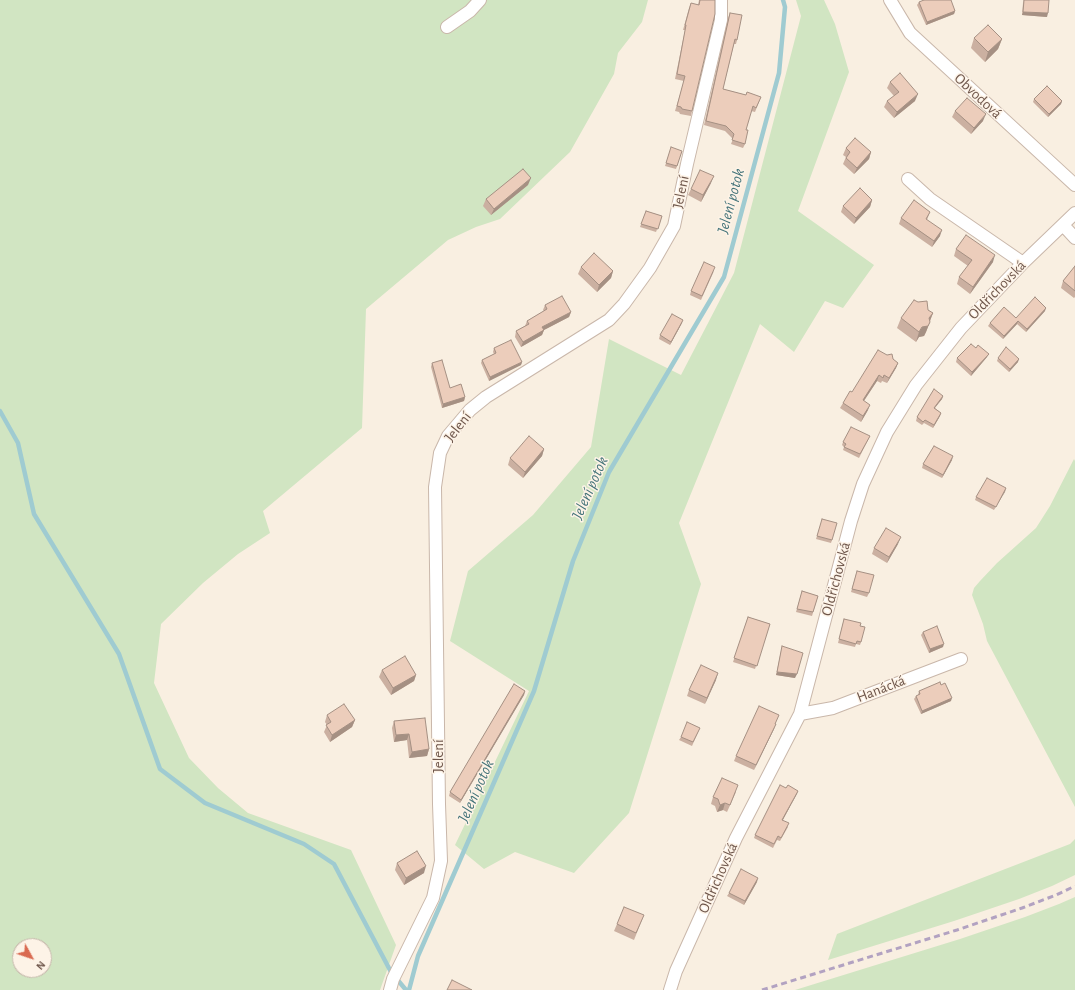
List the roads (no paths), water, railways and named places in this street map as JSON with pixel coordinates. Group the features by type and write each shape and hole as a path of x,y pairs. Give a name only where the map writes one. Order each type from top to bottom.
{"street":[{"path":"447,27 470,11 480,0"},
{"name":"Jelení","path":"390,990 393,979 432,898 441,861 435,487 440,453 448,436 470,410 486,397 609,320 624,304 650,268 674,226 686,164 721,20 720,0"},
{"name":"Obvodová","path":"890,0 910,33 1075,185"},
{"path":"908,179 930,199 1023,263"},
{"name":"Oldřichovská","path":"670,990 676,971 736,838 800,714 852,521 863,484 877,451 898,414 933,362 961,328 1023,263 1075,213"},
{"path":"1063,225 1075,238"},
{"name":"Hanácká","path":"800,714 832,708 961,659"}],"waterway":[{"name":"Jelení potok","path":"409,990 418,956 534,691 573,561 609,472 724,277 779,73 785,7 783,0"},
{"path":"0,411 18,443 34,514 119,654 160,769 205,803 304,844 334,864 391,972 406,990"}],"railway":[{"path":"762,990 957,930 1022,908 1075,886"}]}
